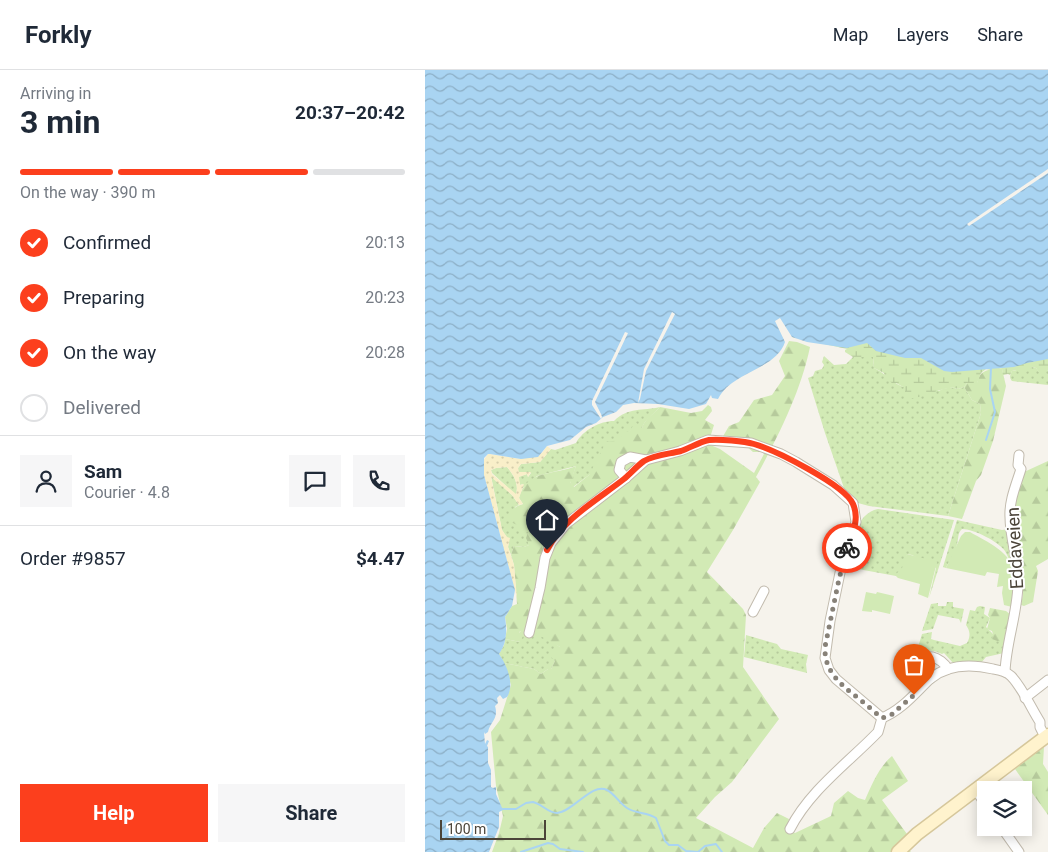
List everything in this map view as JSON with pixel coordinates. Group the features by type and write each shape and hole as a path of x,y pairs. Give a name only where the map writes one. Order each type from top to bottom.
{"main road":[{"path":"898,852 917,834 1047,734"}],"street":[{"path":"625,478 619,470 621,462 630,457 646,460 680,451 708,440 751,443 791,459 833,485 851,499 856,522 841,568 830,621 825,658 829,670 836,679 882,718"},
{"name":"Eddaveien","path":"1005,672 1006,651 1017,597 1018,568 1010,515 1011,503 1021,469 1018,465 1019,455"},
{"path":"529,633 545,558 554,538 566,524 646,460"},
{"path":"753,612 764,591"},
{"path":"931,679 922,669 925,658 933,657 946,665 948,669"},
{"path":"907,660 922,664"},
{"path":"882,718 894,713 931,679 948,669 974,665 1005,672 1013,678 1039,722 1039,727 1047,734"},
{"path":"1025,698 1048,680"},
{"path":"790,829 801,809 878,732 882,718"},
{"path":"1008,836 1019,852"}],"green space":[{"path":"1048,296 1048,370 1043,374 1040,374 1036,368 1032,367 1021,374 1016,370 1012,371 1010,375 1003,375 1002,369 999,368 994,371 986,369 981,373 977,383 967,383 964,387 958,389 947,388 921,397 907,398 905,388 896,383 893,384 885,377 884,373 874,368 873,357 853,357 845,352 847,349 792,337"},
{"path":"789,341 810,347 795,397 756,477 760,482 707,572 743,609 746,615 743,667 779,719 732,782 696,818 753,848 764,828 777,813 789,819 787,829 795,833 831,816 834,803 848,791 858,798 865,800 873,782 887,760 892,756 908,781 882,800 907,834 907,848 911,852 492,852 503,816 496,786 491,732 500,720 511,685 504,663 534,669 541,674 551,669 555,661 550,656 551,649 560,649 560,647 535,633 532,624 519,632 523,636 520,642 505,639 507,629 505,617 512,606 517,604 514,565 511,555 514,546 524,547 529,545 526,538 528,532 522,533 521,527 509,521 513,510 523,504 519,498 523,489 528,482 543,474 576,466 573,475 574,479 570,482 574,487 589,475 606,442 620,440 623,432 630,431 635,422 642,428 647,419 660,407 691,413 702,411 708,405 711,407 712,411 705,420 714,425 708,444 720,449 754,473 765,452 753,452 746,446 722,438 729,426 739,422 754,400 772,395 785,376 779,361"},
{"path":"824,356 834,365 846,364 853,357 873,357 874,368 897,384 918,390 939,391 946,388 958,389 964,387 972,400 980,404 981,413 948,516 869,506 858,503 845,491 808,378 813,376 815,371 822,369"},
{"path":"1036,368 1040,373 1048,370 1048,385 1011,380 1012,371"},
{"path":"1002,369 1006,386 993,441 962,519 948,516 981,413 980,404 972,400 964,387 967,383 977,383 980,375 985,371"},
{"path":"660,407 642,428 630,431 589,475 573,487 570,482 576,466 537,476 521,489 523,484 520,485 518,477 527,474 528,477 531,473 518,472 521,464 540,462 551,449 555,450 576,443 587,430 609,421 614,421 625,413"},
{"path":"1048,461 1048,559 1036,566 1038,571 1033,602 1024,606 1021,605 1023,594 1022,581 1011,512 1024,472"},
{"path":"507,467 515,480 517,487 516,495 491,470"},
{"path":"491,476 512,495 519,505 515,507 521,527 528,532 529,545 524,547 514,546 511,555 508,547 509,541 502,530"},
{"path":"878,509 954,520 929,598 936,568 912,555 907,554 906,565 896,576 847,567 845,563 859,523 864,517"},
{"path":"957,520 1002,530 1009,529 1016,571 1012,608 1014,574 1005,551 992,540 973,531 962,529 954,553 946,568 943,567"},
{"path":"965,532 970,532 991,544 1009,560 1013,567 1014,575 1012,607 1004,605 1003,586 997,587 999,574 987,572 985,576 946,568 961,536"},
{"path":"907,554 937,562 928,598 918,594 920,584 898,578 895,575 902,568"},
{"path":"866,592 876,594 877,592 894,596 890,614 872,610 872,612 862,611"},
{"path":"947,602 953,602 953,607 964,609 961,623 959,619 938,615 933,629 922,631 931,604 938,603 938,606 946,606"},
{"path":"980,606 985,607 984,614 990,618 986,627 994,635 1007,639 1004,653 986,657 981,663 954,664 944,653 935,651 926,651 917,658 915,657 922,634 932,632 931,639 960,646 967,643 969,634 966,625 970,610 975,611"},
{"path":"990,608 1006,611 1011,615 1007,639 1000,642 992,639 992,631 987,629"},
{"path":"528,624 560,647 560,650 551,650 555,661 551,669 541,674 534,669 504,663 499,654 505,639 520,642 519,633"},
{"path":"746,635 777,644 781,649 808,655 807,673 744,657"},
{"path":"1044,747 1043,764 1048,772 1048,815 1032,793 1032,781 1024,781 1015,769"}],"sand":[{"path":"547,446 551,449 540,462 521,464 518,468 519,472 531,472 528,477 527,474 519,477 520,485 524,484 519,498 523,504 519,505 512,495 491,477 502,530 510,538 508,547 514,565 517,598 484,475 483,461 488,454 521,459 542,453","holes":["507,467 514,476 516,494 492,474 491,470"]}],"water":[{"path":"425,70 1048,70 1048,359 1014,367 944,371 921,358 905,358 876,351 867,343 847,348 807,342 792,337 780,318 775,321 785,342 780,351 764,365 733,382 718,399 712,398 711,395 706,404 689,409 658,404 634,403 623,405 616,412 586,427 570,440 547,446 538,457 521,459 488,454 484,458 484,475 515,590 512,606 505,617 506,636 499,654 509,675 509,692 507,697 503,699 500,695 497,698 498,703 495,706 495,717 488,732 485,734 484,732 485,744 487,740 489,741 487,746 488,763 491,770 491,787 496,787 496,794 503,810 499,812 499,827 489,852 425,852"}],"pier":[{"path":"1048,169 1048,173 969,226 967,224"},
{"path":"672,312 675,314 646,371 638,403 644,369"},
{"path":"625,332 628,333 595,402 601,414 601,419 592,405 592,401"}],"waterway":[{"path":"986,440 995,412 990,389 991,368"},
{"path":"502,809 516,809 526,803 533,802 551,812 557,813 569,808 595,790 607,790 630,810 656,818 665,841 669,845 678,845 686,851 698,852 705,846 716,844 722,852"},
{"path":"521,852 548,843 560,849 583,852"}],"way so far":[{"path":"847,548 841,568 825,647 825,658 829,670 841,684 882,718 891,715 914,695"}],"route":[{"path":"547,550 566,524 643,462 708,440 751,443 781,454 811,471 848,496 853,502 857,519 847,548"}]}
